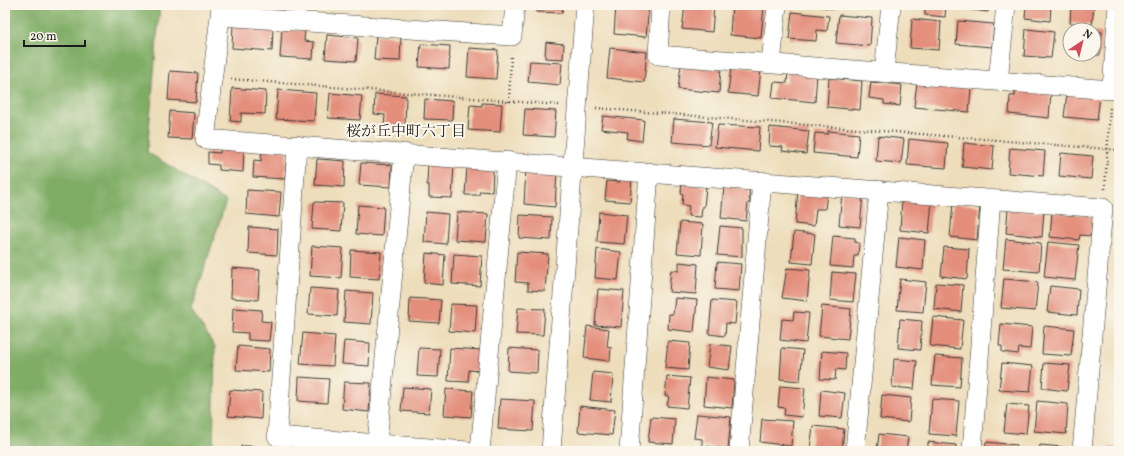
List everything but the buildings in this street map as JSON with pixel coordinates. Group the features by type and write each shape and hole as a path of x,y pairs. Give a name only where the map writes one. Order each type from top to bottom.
{"street":[{"path":"515,5 512,36 220,11 205,139 404,153 1104,208 1082,451"},
{"path":"551,451 585,5"},
{"path":"661,5 658,56 1112,90 1118,5"},
{"path":"771,64 777,5"},
{"path":"884,72 891,5"},
{"path":"998,81 1006,5"},
{"path":"297,145 277,436 467,451"},
{"path":"377,444 404,153"},
{"path":"480,451 507,161"},
{"path":"629,451 649,172"},
{"path":"739,451 762,181"},
{"path":"855,451 879,190"},
{"path":"972,451 991,199"}],"path":[{"path":"509,102 512,36"},
{"path":"213,77 1119,150"},
{"path":"1104,208 1112,90"}],"green space":[{"path":"5,5 160,5 147,152 226,201 191,310 215,347 213,451 5,451"}],"district":[{"name":"桜が丘中町六丁目","path":"406,132"}]}
